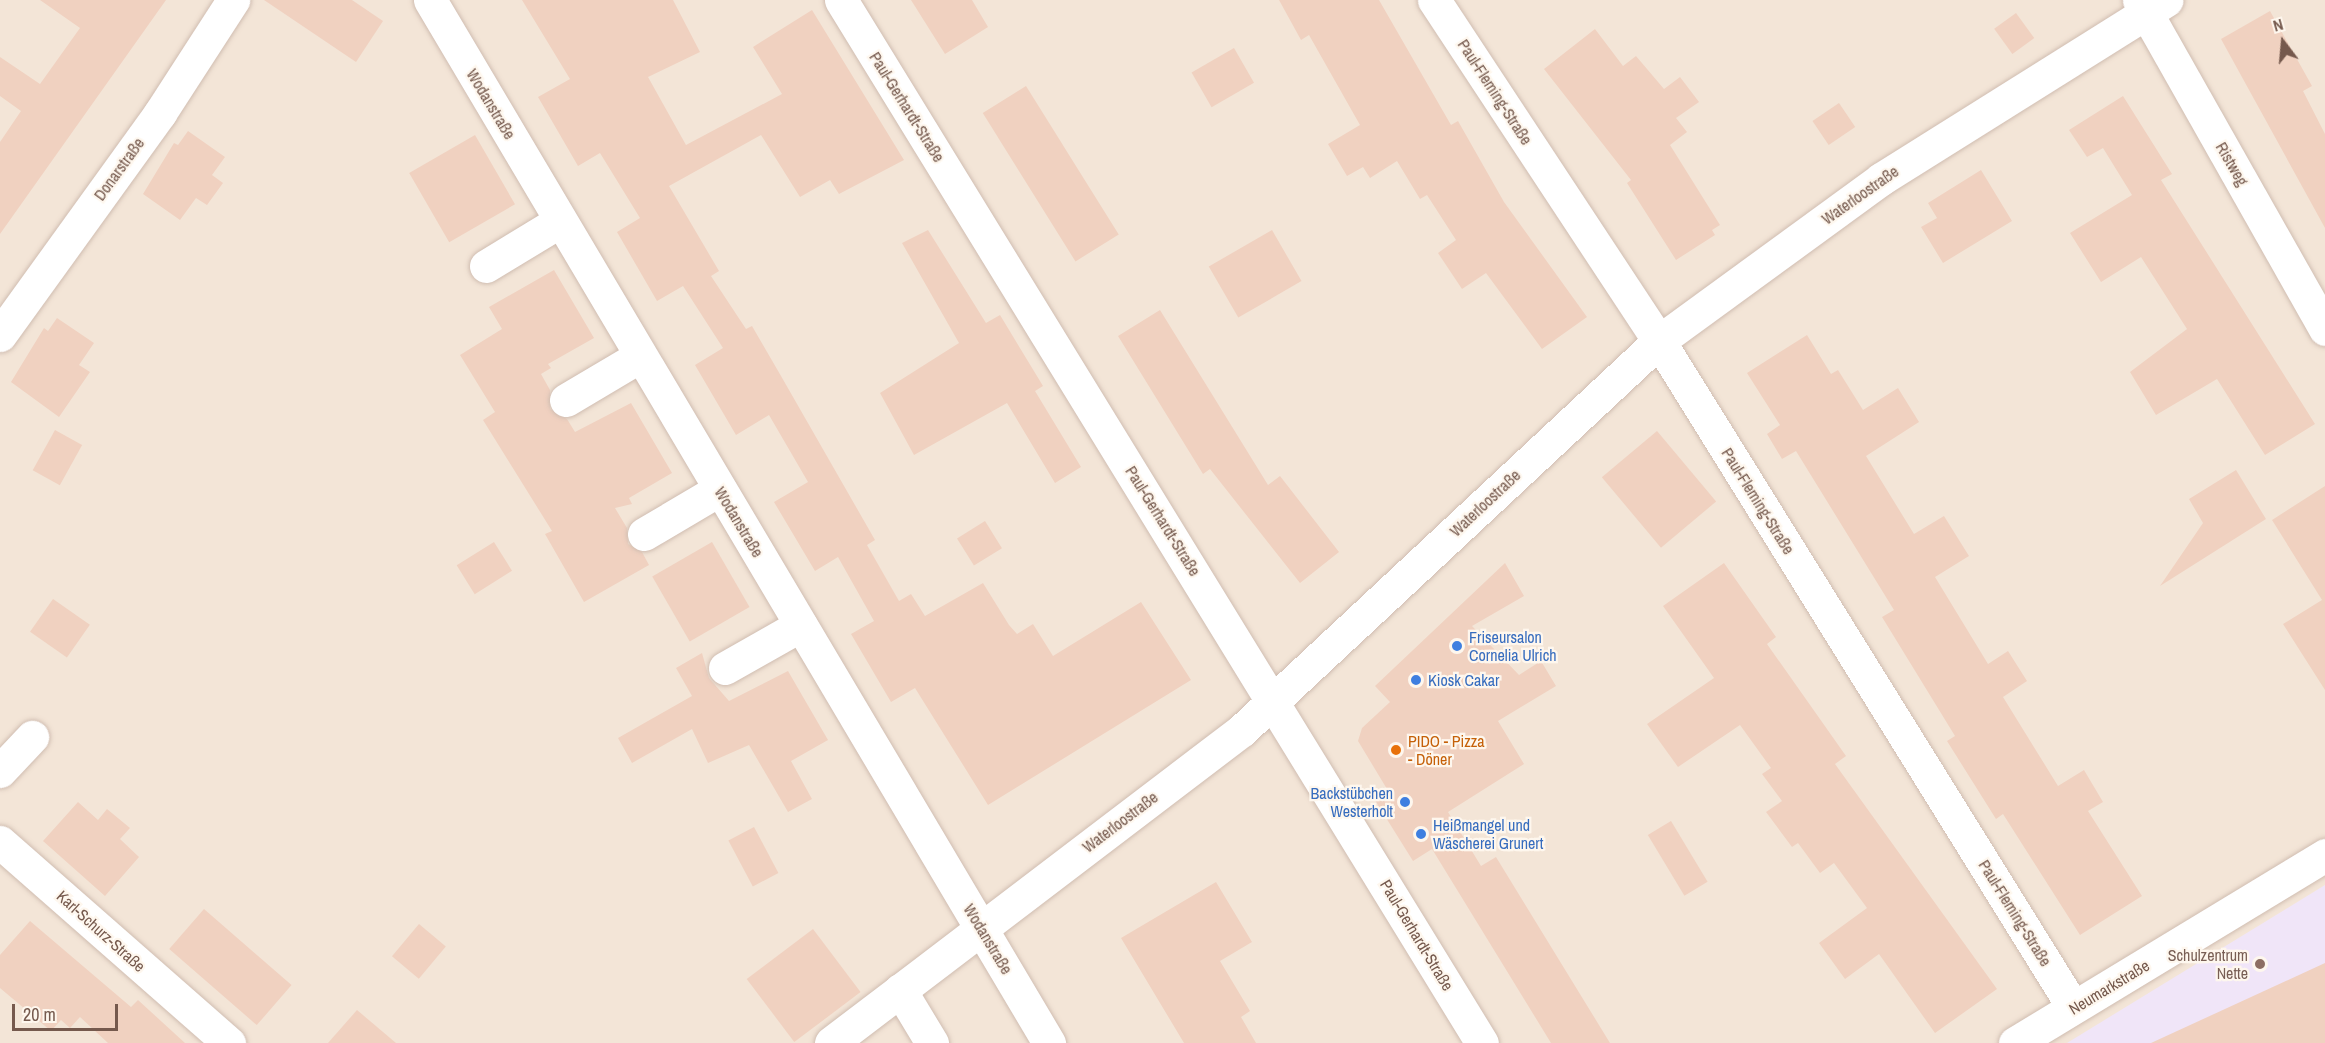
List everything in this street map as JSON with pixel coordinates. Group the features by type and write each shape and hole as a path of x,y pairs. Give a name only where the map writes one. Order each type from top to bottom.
{"street":[{"name":"Donarstraße","path":"0,335 160,113 233,0"},
{"name":"Wodanstraße","path":"430,0 1049,1043"},
{"name":"Paul-Gerhardt-Straße","path":"841,0 1274,701 1482,1043"},
{"name":"Paul-Fleming-Straße","path":"1434,0 1659,342 2073,1007"},
{"name":"Waterloostraße","path":"831,1043 1274,701 1659,342 1881,179 2150,4"},
{"name":"Ristweg","path":"2150,4 2325,329"},
{"path":"486,266 560,220"},
{"path":"566,400 640,356"},
{"path":"644,534 720,489"},
{"path":"725,668 801,625"},
{"path":"0,771 32,737"},
{"name":"Karl-Schurz-Straße","path":"0,842 229,1043"},
{"name":"Neumarkstraße","path":"2015,1043 2325,855"},
{"path":"900,990 932,1043"}],"shaded area":[{"path":"0,0 2325,0 2325,1043 0,1043"},
{"name":"Schulzentrum Nette","path":"2325,885 2325,1043 2067,1043"}],"building":[{"path":"40,0 166,0 0,234 0,142 21,111 0,96 0,57 40,84 80,28"},
{"path":"264,0 352,0 383,21 356,62"},
{"path":"522,0 673,0 700,52 648,77 686,145 782,94 753,47 812,10 904,160 839,194 830,180 800,197 761,135 669,186 719,271 711,276 746,329 752,326 781,376 875,540 867,545 899,601 911,594 925,616 983,583 1017,634 1033,624 1053,656 1141,602 1191,680 988,805 915,688 891,702 851,634 874,621 838,557 815,571 774,502 808,482 769,415 736,435 695,365 723,348 683,286 657,301 617,232 640,218 600,153 578,166 538,97 570,79"},
{"path":"911,0 972,0 988,27 945,54"},
{"path":"1279,0 1379,0 1451,125 1458,121 1504,202 1587,317 1542,349 1486,273 1462,289 1438,253 1456,240 1427,195 1420,199 1397,161 1370,178 1363,167 1347,176 1328,144 1360,125 1309,35 1301,40"},
{"path":"2270,11 2312,86 2303,91 2325,134 2325,228 2221,39"},
{"path":"2016,13 2034,38 2012,54 1994,29"},
{"path":"1595,29 1623,66 1636,56 1664,89 1680,77 1699,102 1676,118 1687,132 1670,145 1720,225 1712,230 1715,235 1676,260 1627,183 1631,180 1544,69"},
{"path":"1234,48 1254,83 1212,107 1192,72"},
{"path":"1026,86 1119,234 1075,261 983,113"},
{"path":"2123,96 2172,174 2161,180 2315,424 2265,455 2217,379 2156,415 2130,372 2187,329 2141,257 2101,282 2070,233 2132,195 2103,148 2087,157 2069,130"},
{"path":"1839,103 1855,127 1829,145 1812,121"},
{"path":"188,131 225,157 212,175 223,183 207,205 196,198 180,220 143,194 174,143 178,145"},
{"path":"475,135 515,204 449,242 409,173"},
{"path":"1981,170 2012,221 1943,263 1921,227 1937,218 1928,203"},
{"path":"928,230 986,323 1000,315 1043,386 1035,391 1081,467 1055,483 1007,403 914,455 880,393 959,343 902,243"},
{"path":"1272,230 1302,281 1238,318 1209,266"},
{"path":"554,270 594,338 548,364 551,368 541,374 550,390 550,409 567,419 575,432 631,403 672,473 629,498 632,504 615,508 627,528 628,544 642,552 649,565 584,602 545,534 552,531 483,420 495,412 460,355 502,329 489,307"},
{"path":"1160,310 1268,485 1280,476 1339,552 1300,583 1210,469 1203,474 1118,336"},
{"path":"57,318 94,343 79,365 90,372 59,417 11,382 44,328 48,331"},
{"path":"1807,335 1831,374 1838,370 1863,410 1898,388 1919,422 1866,456 1914,534 1944,516 1969,556 1935,577 1988,664 2008,651 2027,681 2003,697 2058,786 2084,770 2103,802 2088,811 2142,896 2080,935 2003,814 1996,819 1947,741 1955,736 1882,617 1894,610 1796,451 1782,459 1767,434 1780,425 1747,373"},
{"path":"55,430 82,445 60,485 33,470"},
{"path":"1657,431 1716,501 1661,548 1602,477"},
{"path":"2236,470 2266,519 2160,586 2203,523 2189,499"},
{"path":"2325,486 2325,690 2283,624 2322,600 2272,520"},
{"path":"985,521 1002,548 974,566 957,538"},
{"path":"494,542 512,571 475,594 457,565"},
{"path":"712,542 750,607 690,641 652,576"},
{"path":"1505,563 1524,596 1472,626 1519,675 1541,661 1556,686 1498,721 1524,764 1448,812 1481,866 1496,857 1610,1043 1551,1043 1432,849 1413,861 1373,797 1387,789 1358,741 1362,728 1390,702 1375,686"},
{"path":"1724,563 1776,637 1767,644 1846,756 1835,764 1997,989 1935,1033 1879,954 1845,979 1819,943 1867,908 1834,863 1820,873 1798,843 1792,847 1766,812 1782,801 1762,774 1771,768 1740,725 1678,767 1647,724 1714,678 1663,606"},
{"path":"53,599 90,625 67,658 30,632"},
{"path":"702,653 709,678 729,701 788,671 828,740 791,761 812,799 788,812 749,745 708,763 692,729 632,763 618,738 692,696 676,668"},
{"path":"78,802 98,820 107,809 130,828 120,839 139,857 105,896 43,841"},
{"path":"1671,821 1708,882 1684,896 1648,835"},
{"path":"754,827 778,873 753,887 728,841"},
{"path":"1216,882 1252,942 1220,961 1250,1011 1241,1017 1256,1043 1184,1043 1121,938"},
{"path":"204,909 292,985 257,1025 169,949"},
{"path":"30,921 131,1007 138,1000 185,1043 108,1043 80,1017 70,1028 61,1020 51,1031 0,988 0,955"},
{"path":"419,924 446,946 419,979 392,956"},
{"path":"813,929 861,992 794,1042 747,979"},
{"path":"2325,963 2325,1043 2151,1043"},
{"path":"357,1010 396,1043 328,1043"}],"place":[{"name":"Friseursalon Cornelia Ulrich","path":"1457,646"},
{"name":"Kiosk Cakar","path":"1416,680"},
{"name":"PIDO - Pizza - Döner","path":"1396,750"},
{"name":"Backstübchen Westerholt","path":"1405,802"},
{"name":"Heißmangel und Wäscherei Grunert","path":"1421,834"},
{"name":"Schulzentrum Nette","path":"2260,964"}]}
